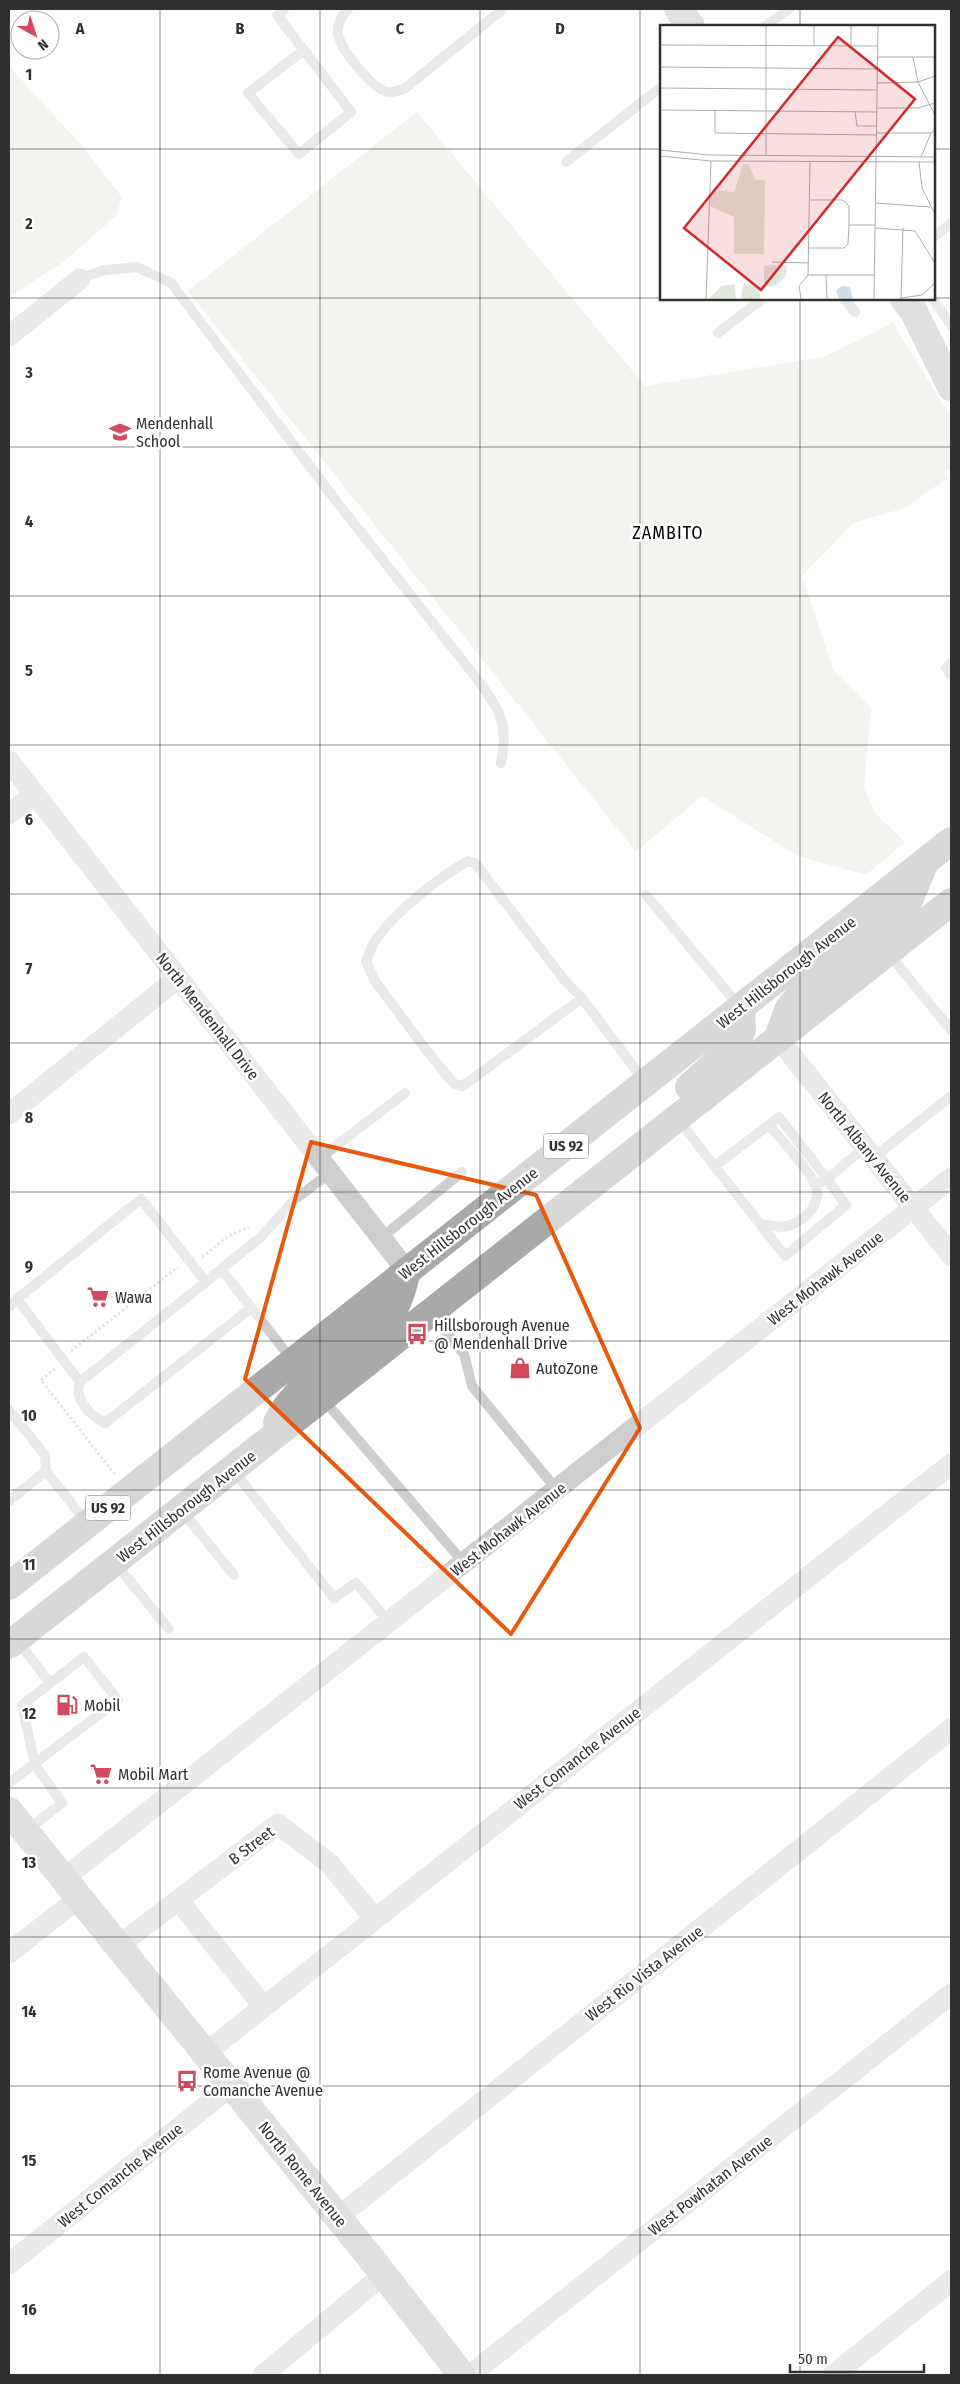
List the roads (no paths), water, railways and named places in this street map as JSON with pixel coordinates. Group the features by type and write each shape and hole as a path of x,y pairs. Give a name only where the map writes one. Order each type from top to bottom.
{"main road":[{"name":"West Hillsborough Avenue","path":"9,1586 951,841"},
{"path":"778,1038 789,1008 800,995 906,908 925,863"},
{"name":"West Hillsborough Avenue","path":"12,1642 951,902"},
{"path":"635,1151 634,1138 643,1127 732,1048 742,1030 741,1008"},
{"path":"266,1443 280,1414 301,1390 372,1333 391,1315 402,1294 407,1271"}],"street":[{"path":"678,9 690,25"},
{"path":"9,336 80,279"},
{"path":"905,300 914,312 951,387"},
{"name":"North Mendenhall Drive","path":"9,761 407,1271"},
{"path":"9,814 35,794"},
{"path":"9,1114 178,978"},
{"name":"North Albany Avenue","path":"778,1038 951,1255"},
{"name":"West Mohawk Avenue","path":"9,1953 71,1888 389,1622 951,1178"},
{"name":"West Comanche Avenue","path":"204,2054 951,1464"},
{"name":"West Rio Vista Avenue","path":"338,2217 951,1729"},
{"name":"North Rome Avenue","path":"17,1821 384,2274 462,2375"},
{"name":"B Street","path":"118,1946 278,1824 330,1864 374,1918"},
{"path":"178,1900 264,2007"},
{"name":"West Powhatan Avenue","path":"470,2375 951,1994"},
{"name":"West Comanche Avenue","path":"9,2264 231,2086"},
{"path":"263,2375 384,2274"},
{"path":"833,2375 951,2281"}],"lane":[{"path":"284,9 277,15 304,50 351,112 299,154 248,93 304,50"},
{"path":"348,9 340,18 338,34 347,52 374,86 390,92 404,89 503,9"},
{"path":"766,25 789,9"},
{"path":"566,162 660,88"},
{"path":"935,236 951,223"},
{"path":"80,279 104,270 137,267 171,283 334,499 498,709 505,744 501,763"},
{"path":"718,333 761,300"},
{"path":"845,300 855,312"},
{"path":"935,300 951,324"},
{"path":"951,663 946,668 951,675"},
{"path":"582,998 463,1086 454,1084 424,1047 375,981 366,962 374,942 391,920 455,868 468,860 475,863 566,982 582,998 646,1083"},
{"path":"646,895 741,1008"},
{"path":"887,953 951,1030"},
{"path":"251,1308 105,1422 95,1418 79,1398 77,1388 80,1382 260,1238 324,1166 405,1093"},
{"path":"816,1185 869,1152 951,1096"},
{"path":"677,1118 784,1256 846,1205 780,1117 715,1166"},
{"path":"760,1224 784,1228 793,1225 809,1213 816,1201 816,1185 769,1125"},
{"path":"381,1238 462,1172"},
{"path":"9,1307 140,1200 206,1282"},
{"path":"221,1270 293,1361"},
{"path":"17,1299 80,1382"},
{"path":"431,1313 464,1354 472,1386 557,1490"},
{"path":"322,1399 464,1563"},
{"path":"9,1410 44,1455 46,1471 88,1524"},
{"path":"233,1469 334,1598 356,1583 389,1622"},
{"path":"9,1501 46,1471"},
{"path":"181,1510 234,1575"},
{"path":"114,1562 169,1629"},
{"path":"12,1642 50,1683"},
{"path":"9,1783 35,1765 118,1700 84,1657 22,1705 35,1765 62,1803 17,1821"}],"place":[{"name":"Mendenhall School","path":"120,432"},
{"name":"Wawa","path":"98,1297"},
{"name":"Hillsborough Avenue @ Mendenhall Drive","path":"417,1334"},
{"name":"AutoZone","path":"520,1368"},
{"name":"Mobil","path":"67,1705"},
{"name":"Mobil Mart","path":"101,1774"},
{"name":"Rome Avenue @ Comanche Avenue","path":"187,2081"}],"district":[{"name":"ZAMBITO","path":"668,533"}]}
